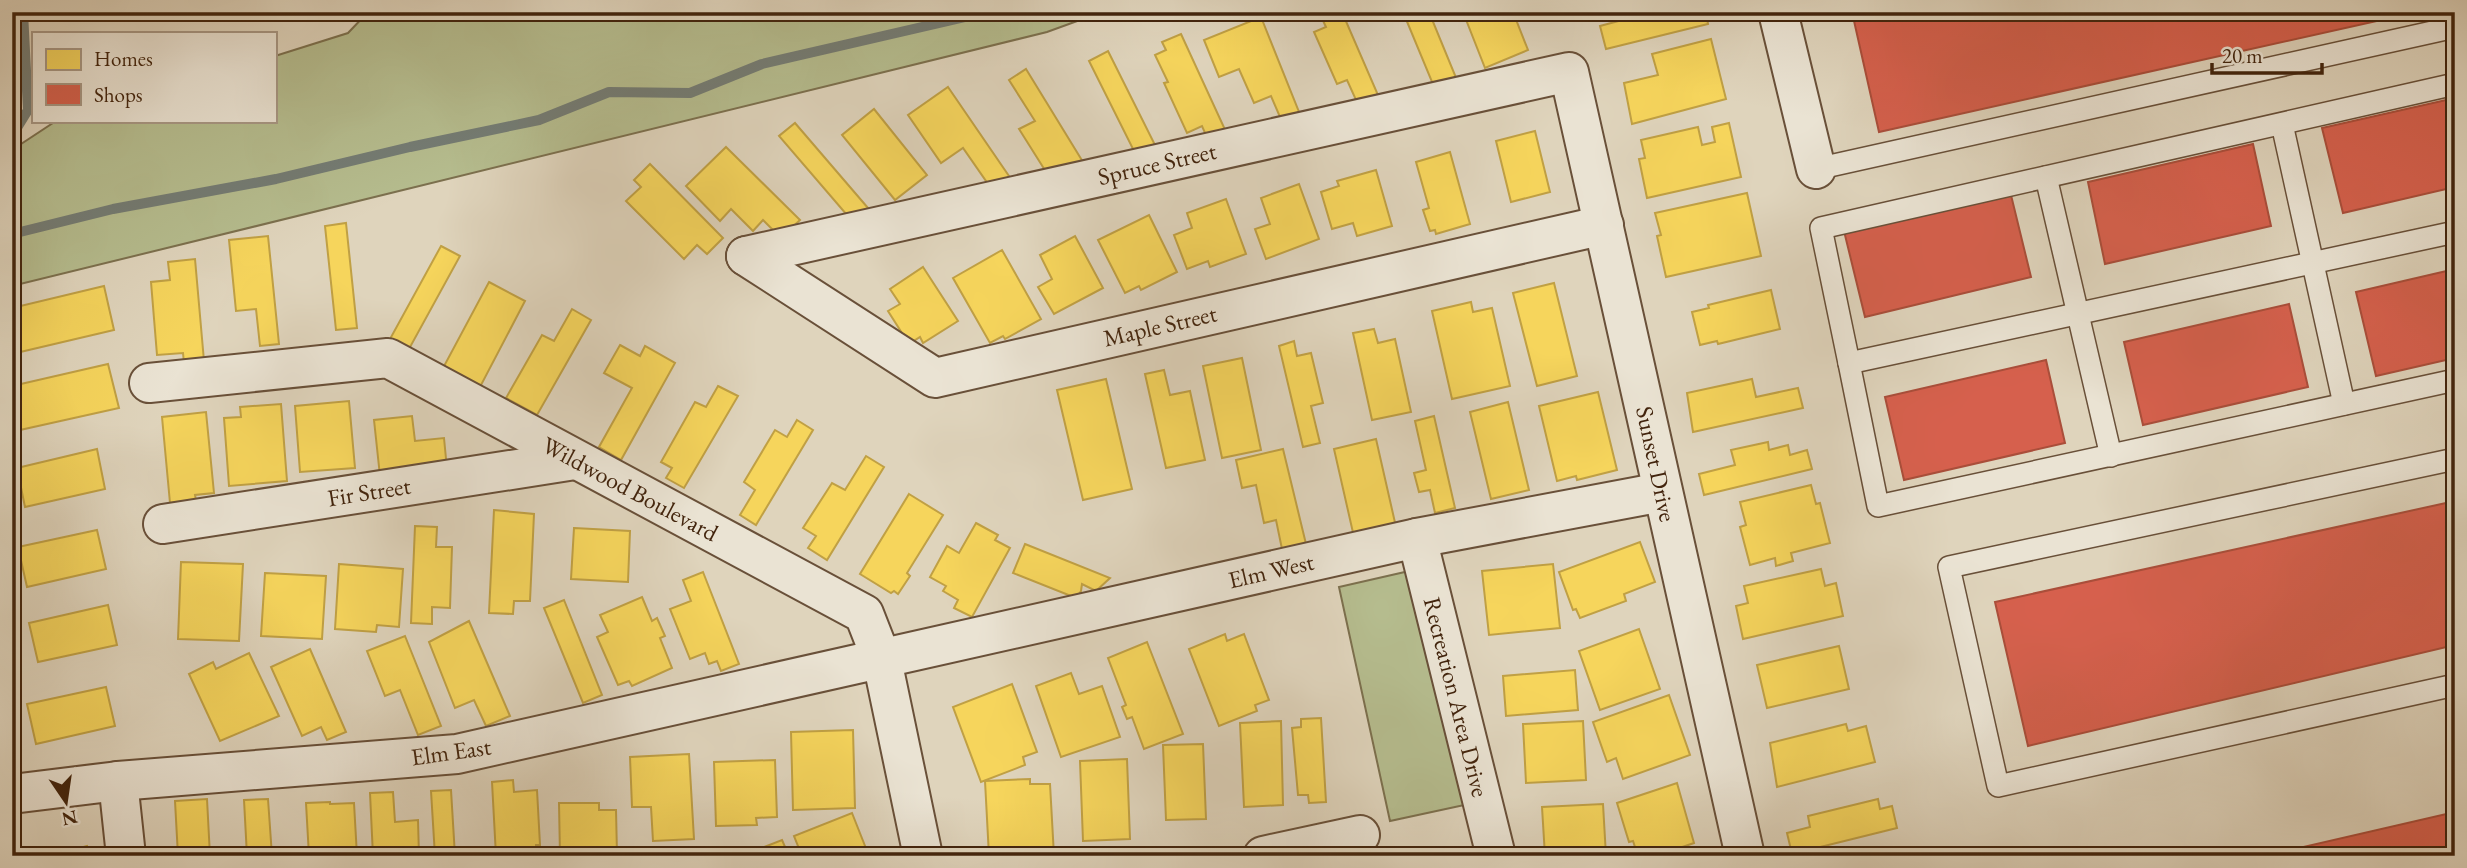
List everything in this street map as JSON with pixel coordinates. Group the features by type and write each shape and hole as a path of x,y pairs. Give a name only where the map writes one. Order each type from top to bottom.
{"street":[{"path":"1778,12 1816,169"},
{"name":"Sunset Drive","path":"1569,72 1745,856"},
{"name":"Spruce Street","path":"746,256 1569,72"},
{"name":"Maple Street","path":"746,256 935,378 1604,225"},
{"name":"Wildwood Boulevard","path":"149,383 388,358 863,614 882,660 923,856"},
{"name":"Fir Street","path":"163,524 575,460"},
{"name":"Elm West","path":"882,660 1417,538 1662,492"},
{"name":"Recreation Area Drive","path":"1417,538 1496,856"},
{"name":"Elm East","path":"12,794 118,780 457,754 882,660"},
{"path":"118,780 126,856"},
{"path":"1263,856 1360,835"}],"lane":[{"path":"1816,169 2455,27"},
{"path":"2455,85 1821,228 1878,506 2455,380"},
{"path":"2282,124 2344,404"},
{"path":"2046,177 2111,456"},
{"path":"1849,363 2455,232"},
{"path":"2455,459 1949,567 1998,786 2455,685"}],"green space":[{"path":"368,12 1102,12 1047,32 12,286 12,150 54,122 276,122 276,56 348,33"},
{"path":"1418,569 1469,804 1390,821 1339,587"}],"building: Homes":[{"path":"1319,12 1342,12 1381,102 1361,111 1347,80 1337,84 1314,32 1326,27"},
{"path":"1403,12 1429,12 1459,85 1437,94"},
{"path":"1463,12 1513,12 1528,50 1485,68"},
{"path":"1625,12 1706,12 1708,24 1606,49 1600,26 1626,19"},
{"path":"1261,17 1301,117 1283,124 1271,96 1254,103 1239,69 1219,77 1204,40"},
{"path":"1181,34 1227,134 1209,142 1202,126 1187,133 1164,83 1168,82 1155,55 1166,50 1162,42"},
{"path":"1711,39 1726,99 1632,124 1624,83 1658,75 1652,54"},
{"path":"1108,51 1157,149 1138,159 1089,61"},
{"path":"1026,69 1083,162 1048,175 1019,129 1035,121 1009,80"},
{"path":"948,87 1011,179 993,191 963,148 941,163 908,115"},
{"path":"874,109 927,175 895,200 842,135"},
{"path":"795,123 868,208 853,222 779,136"},
{"path":"1729,123 1741,177 1647,198 1639,159 1645,158 1641,140 1698,127 1702,145 1715,142 1712,127"},
{"path":"1535,131 1550,192 1511,202 1496,141"},
{"path":"726,147 800,220 781,238 763,220 753,231 731,209 720,221 686,186"},
{"path":"1450,152 1470,224 1436,234 1435,230 1430,231 1423,210 1429,208 1416,162"},
{"path":"650,164 723,238 707,254 697,245 684,259 626,201 641,187 634,180"},
{"path":"1376,170 1392,226 1357,236 1353,223 1332,229 1321,192 1339,186 1337,181"},
{"path":"1299,184 1319,239 1266,259 1255,229 1270,224 1261,198"},
{"path":"1747,193 1761,256 1666,277 1657,236 1661,235 1655,213"},
{"path":"1226,199 1246,254 1210,267 1208,261 1187,269 1174,235 1192,228 1187,213"},
{"path":"1149,215 1177,272 1141,290 1139,286 1125,293 1098,240"},
{"path":"346,223 357,328 336,330 325,226"},
{"path":"268,236 279,344 260,346 256,309 236,311 229,240"},
{"path":"1075,236 1103,288 1054,314 1038,287 1052,279 1040,255"},
{"path":"441,246 460,256 409,349 390,339"},
{"path":"1002,250 1041,319 1005,339 1003,336 990,343 953,278"},
{"path":"195,259 204,361 184,363 183,353 157,355 151,282 170,280 168,262"},
{"path":"923,267 958,321 923,343 920,337 909,344 888,311 900,304 890,289"},
{"path":"489,282 525,301 480,387 443,368"},
{"path":"1554,283 1577,376 1537,386 1513,293"},
{"path":"104,286 114,330 16,353 12,336 12,308"},
{"path":"1771,290 1780,329 1718,344 1717,341 1700,345 1692,312 1709,308 1708,305"},
{"path":"1471,302 1473,312 1492,308 1510,386 1452,399 1432,311"},
{"path":"572,309 591,320 537,415 506,398 542,335 554,341"},
{"path":"1374,329 1378,343 1395,339 1411,412 1372,420 1353,333"},
{"path":"1294,341 1297,356 1311,353 1323,403 1311,406 1320,443 1303,447 1279,346"},
{"path":"620,345 640,356 645,346 675,363 621,460 599,447 632,388 604,373"},
{"path":"1242,358 1261,450 1222,458 1203,366"},
{"path":"108,364 119,408 20,430 12,386"},
{"path":"1164,370 1170,395 1190,391 1205,460 1166,468 1145,374"},
{"path":"1106,379 1132,489 1083,500 1057,390"},
{"path":"1752,379 1756,397 1798,388 1803,408 1693,432 1687,393"},
{"path":"718,386 738,396 684,488 666,478 672,468 661,462 695,402 706,407"},
{"path":"1598,392 1617,470 1577,480 1576,476 1557,481 1539,406"},
{"path":"349,401 355,468 300,472 295,406"},
{"path":"1508,402 1529,490 1491,499 1470,412"},
{"path":"281,404 287,481 229,486 224,418 241,417 240,407"},
{"path":"206,412 214,493 195,495 196,500 170,503 162,417"},
{"path":"412,416 415,441 444,438 447,469 380,476 374,420"},
{"path":"1434,416 1455,508 1435,513 1430,490 1419,492 1414,473 1426,470 1415,421"},
{"path":"797,420 813,430 756,525 740,515 755,490 744,482 775,430 787,437"},
{"path":"1376,439 1396,527 1354,537 1334,449"},
{"path":"1768,442 1769,450 1788,445 1790,455 1807,450 1812,469 1704,495 1699,474 1735,465 1731,450"},
{"path":"97,449 105,489 25,507 17,468"},
{"path":"1283,449 1306,544 1282,549 1276,520 1264,523 1256,485 1242,488 1236,460"},
{"path":"866,456 884,467 827,560 808,548 816,536 803,528 832,483 845,490"},
{"path":"1811,485 1816,504 1820,503 1830,543 1791,553 1793,561 1776,566 1775,558 1750,565 1740,527 1746,525 1740,502"},
{"path":"909,494 943,515 907,573 910,576 898,594 894,591 891,593 860,574"},
{"path":"494,510 534,514 530,601 514,601 513,614 489,613"},
{"path":"976,523 998,535 995,540 1010,548 972,617 954,608 958,600 943,591 946,586 930,577 947,546 959,553"},
{"path":"415,526 437,527 436,547 452,547 450,608 432,607 432,624 411,623"},
{"path":"574,528 630,531 628,582 571,579"},
{"path":"97,530 106,569 27,587 18,547"},
{"path":"1640,542 1655,582 1624,594 1626,601 1580,618 1576,609 1573,610 1559,572"},
{"path":"1025,544 1110,578 1096,591 1082,584 1076,598 1013,573"},
{"path":"181,562 243,564 239,641 178,639"},
{"path":"339,564 403,569 399,627 377,625 376,632 335,629"},
{"path":"1553,564 1560,628 1489,635 1482,571"},
{"path":"1821,569 1825,586 1836,583 1843,616 1743,639 1736,606 1748,603 1744,586"},
{"path":"703,572 739,664 721,671 717,661 709,664 705,653 690,659 670,609 691,601 683,580"},
{"path":"265,573 326,576 322,639 261,636"},
{"path":"642,597 652,621 657,618 665,636 660,638 672,668 632,686 629,681 618,685 597,637 608,632 600,615"},
{"path":"564,600 602,695 583,703 544,608"},
{"path":"108,605 117,645 38,662 29,623"},
{"path":"469,621 510,716 486,726 474,700 455,708 429,642"},
{"path":"1639,629 1660,689 1600,710 1579,651"},
{"path":"1225,634 1227,641 1244,634 1269,700 1255,705 1257,711 1219,726 1189,649"},
{"path":"405,636 441,726 418,735 400,690 385,696 367,651"},
{"path":"1147,642 1183,734 1144,749 1132,717 1127,719 1122,707 1126,705 1108,658"},
{"path":"1839,646 1849,689 1767,708 1757,665"},
{"path":"310,649 346,732 327,740 321,727 302,736 271,667"},
{"path":"249,653 279,716 220,741 189,674 213,662 216,669"},
{"path":"1575,670 1578,710 1506,716 1503,676"},
{"path":"1071,673 1079,694 1102,686 1120,737 1061,757 1036,686"},
{"path":"1012,684 1037,752 1023,757 1025,765 981,782 953,707"},
{"path":"106,687 115,726 36,744 27,704"},
{"path":"1669,695 1690,755 1623,779 1616,758 1607,762 1593,722"},
{"path":"1321,718 1326,802 1309,803 1308,795 1298,795 1292,728 1301,727 1301,719"},
{"path":"1281,721 1283,805 1244,807 1240,723"},
{"path":"1583,721 1586,780 1526,783 1523,724"},
{"path":"1846,724 1848,731 1866,726 1875,762 1777,787 1770,743"},
{"path":"853,730 855,808 793,810 791,732"},
{"path":"1203,744 1206,819 1166,820 1163,745"},
{"path":"689,754 694,839 653,841 651,807 632,807 630,757"},
{"path":"1127,759 1130,839 1083,841 1080,761"},
{"path":"775,760 777,817 756,818 757,825 716,826 714,762"},
{"path":"1030,779 1030,784 1050,784 1054,856 989,856 985,781"},
{"path":"513,780 514,792 537,790 540,845 536,845 537,856 496,856 492,782"},
{"path":"1677,783 1694,843 1656,856 1638,856 1633,841 1629,842 1617,803"},
{"path":"451,790 455,856 435,856 431,791"},
{"path":"393,792 395,822 418,820 419,856 373,856 370,793"},
{"path":"207,799 210,856 178,856 175,801"},
{"path":"268,799 272,856 247,856 244,800"},
{"path":"1878,799 1880,809 1892,806 1897,828 1792,854 1787,833 1810,827 1808,816"},
{"path":"306,803 354,803 357,856 309,856"},
{"path":"559,803 599,803 599,810 616,810 617,854 560,856"},
{"path":"1603,804 1606,856 1545,856 1542,807"},
{"path":"852,813 869,856 802,856 794,836"},
{"path":"782,840 789,856 741,856"},
{"path":"87,846 89,856 50,856"}],"building: Shops":[{"path":"1852,12 2417,12 1879,132"},
{"path":"2455,98 2455,187 2343,213 2322,128"},
{"path":"2253,144 2271,226 2105,264 2088,182"},
{"path":"2010,191 2031,277 1865,317 1844,231"},
{"path":"2455,269 2455,358 2376,376 2356,292"},
{"path":"2289,304 2308,387 2143,425 2124,342"},
{"path":"2046,360 2065,443 1904,480 1885,397"},
{"path":"2455,501 2455,645 2028,746 1995,602"},
{"path":"2455,812 2455,856 2264,856"}],"waterway":[{"path":"12,136 28,110 23,12"},
{"path":"12,234 113,209 276,179 539,120 609,92 690,93 762,64 987,12"}]}
